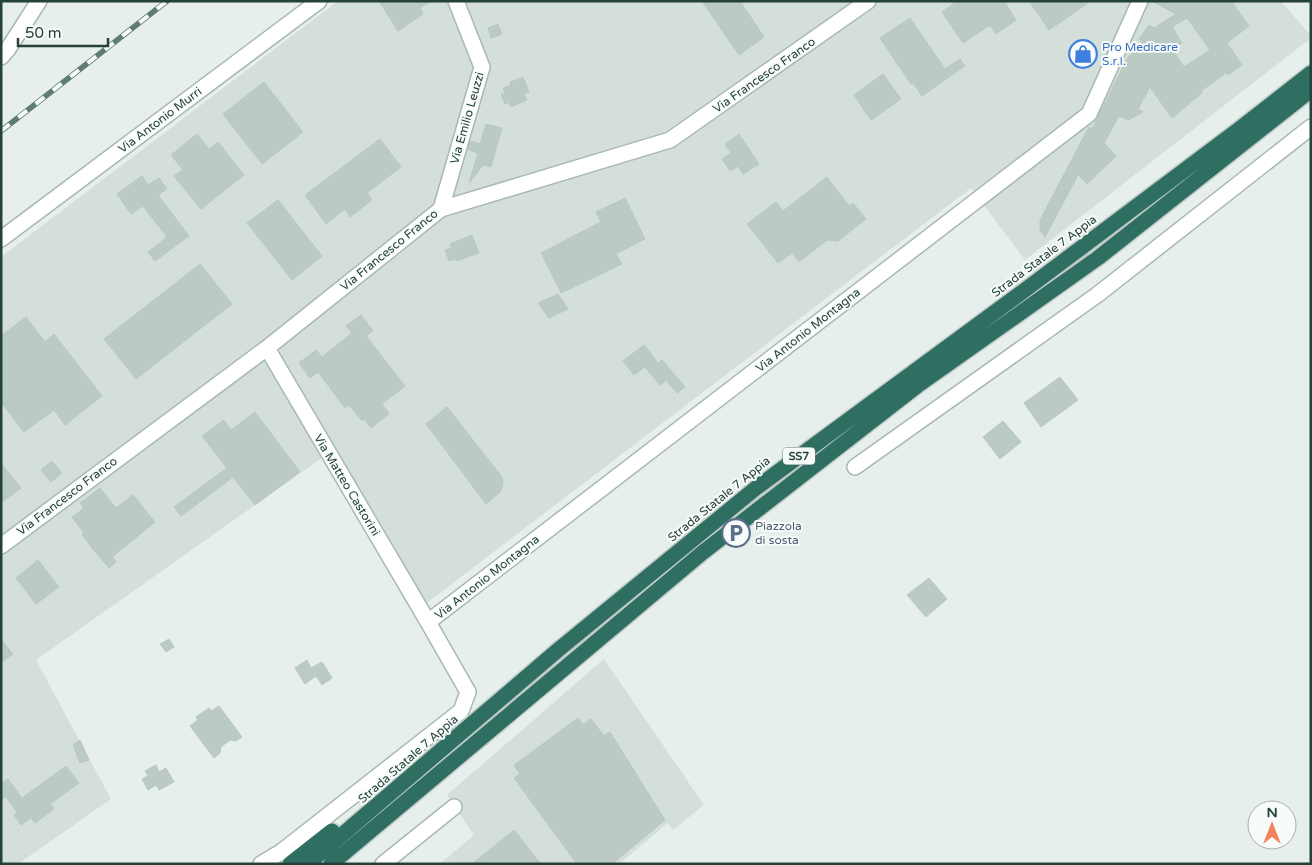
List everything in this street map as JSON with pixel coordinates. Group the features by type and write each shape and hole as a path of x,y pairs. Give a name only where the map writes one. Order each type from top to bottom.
{"highway":[{"name":"Strada Statale 7 Appia","path":"308,864 558,650 756,488 1230,136 1311,73"},
{"name":"SS7","path":"331,864 702,553 917,386 1098,258 1311,90"},
{"path":"290,864 330,832 430,760"}],"street":[{"path":"1,57 39,1"},
{"name":"Via Antonio Murri","path":"1,239 318,1"},
{"name":"Via Emilio Leuzzi","path":"441,209 482,67 456,1"},
{"name":"Via Francesco Franco","path":"1,546 266,348 441,209 670,140 868,1"},
{"name":"Via Antonio Montagna","path":"428,622 1089,114 1140,1"},
{"path":"855,467 1097,295 1311,127"},
{"name":"Via Matteo Castorini","path":"261,864 282,852 461,711 468,692 266,348"},
{"path":"383,864 454,807"}],"shaded area":[{"path":"338,1 1281,1 1311,38 1025,260 971,188 424,605 330,452 36,660 111,799 18,864 1,864 1,257"},
{"path":"604,659 704,805 673,830 668,823 619,864 440,864 474,835 447,795"}],"building":[{"path":"379,1 431,1 420,8 423,14 398,31"},
{"path":"702,1 740,1 764,37 739,55"},
{"path":"957,1 1004,1 1016,20 996,34 990,25 963,43 942,12"},
{"path":"1029,1 1091,1 1049,30"},
{"path":"1152,1 1231,1 1249,26 1227,43 1242,65 1228,75 1226,73 1201,91 1202,93 1172,118 1150,87 1138,109 1143,112 1128,120 1119,116 1104,143 1116,156 1087,184 1078,175 1045,237 1040,230 1040,220 1089,127 1092,129 1128,57 1143,45 1139,39 1149,25 1154,28 1176,14","holes":["1187,18 1210,50 1184,67 1172,49 1182,43 1172,27"]},
{"path":"910,18 945,69 960,59 965,66 922,96 913,83 911,84 880,38"},
{"path":"498,24 502,34 491,38 488,28"},
{"path":"1091,44 1097,52 1076,67 1070,59"},
{"path":"883,74 901,99 871,120 854,95"},
{"path":"523,77 529,92 524,94 527,100 511,107 509,102 505,104 501,94 505,93 503,88 511,85 510,82"},
{"path":"264,82 303,132 262,164 223,114"},
{"path":"486,124 502,128 491,167 483,165 469,183 478,153 468,150 470,141 480,144"},
{"path":"197,134 209,149 218,142 244,175 201,209 174,176 183,170 171,155"},
{"path":"739,134 759,164 743,174 738,166 730,171 722,159 731,153 725,144"},
{"path":"380,139 401,167 367,193 372,200 350,217 345,209 326,224 305,195"},
{"path":"142,176 148,185 159,178 167,189 158,195 189,236 155,261 148,252 167,237 143,206 131,214 117,194"},
{"path":"827,177 849,206 853,203 866,219 838,241 827,240 799,262 792,253 778,263 747,224 776,202 783,211"},
{"path":"625,198 645,239 616,254 622,264 561,293 541,253 601,222 596,212"},
{"path":"278,200 322,256 292,280 247,223"},
{"path":"472,235 479,253 457,261 456,259 449,261 445,250 452,248 450,244"},
{"path":"200,264 232,304 136,379 104,339"},
{"path":"558,294 568,309 549,318 538,303"},
{"path":"361,315 373,331 366,336 405,386 382,404 389,414 371,428 364,419 362,421 349,405 345,408 318,372 310,378 299,363 316,350 322,357 352,333 346,326"},
{"path":"26,317 45,342 54,334 102,396 65,425 54,410 24,432 1,402 1,336"},
{"path":"644,345 658,363 662,360 685,387 677,393 666,380 660,385 645,367 634,375 623,361"},
{"path":"1060,377 1078,400 1041,427 1024,403"},
{"path":"447,407 502,477 501,491 486,504 426,424"},
{"path":"255,412 300,472 255,505 233,477 181,516 174,507 227,468 202,436 224,420 231,430"},
{"path":"1003,421 1021,442 1000,459 983,437"},
{"path":"52,461 62,473 51,482 41,470"},
{"path":"1,463 21,488 1,503"},
{"path":"100,488 116,508 133,495 155,522 112,557 116,562 109,568 92,548 72,517 84,508 80,503"},
{"path":"38,560 59,587 36,604 16,578"},
{"path":"929,578 947,599 926,617 907,595"},
{"path":"1,639 13,654 1,663"},
{"path":"169,639 174,647 166,652 160,644"},
{"path":"307,660 311,668 322,662 332,678 322,685 316,676 305,684 295,668"},
{"path":"219,706 242,737 236,741 230,740 221,747 220,753 214,758 190,726 198,720 196,717 209,708 211,711"},
{"path":"578,718 583,725 591,719 604,736 610,732 665,820 612,864 577,864 514,778 520,774 514,765"},
{"path":"80,740 89,760 80,763 73,745"},
{"path":"156,765 159,772 166,768 174,782 159,790 156,785 148,790 142,779 148,776 145,771"},
{"path":"66,766 79,783 50,804 54,809 35,823 31,818 21,825 14,815 17,812 6,797 1,800 1,784 8,779 22,798"},
{"path":"514,830 541,864 472,864"}],"railway":[{"path":"1,131 167,1"}],"place":[{"name":"Pro Medicare S.r.l.","path":"1083,54"},
{"name":"Piazzola di sosta","path":"736,533"}]}
